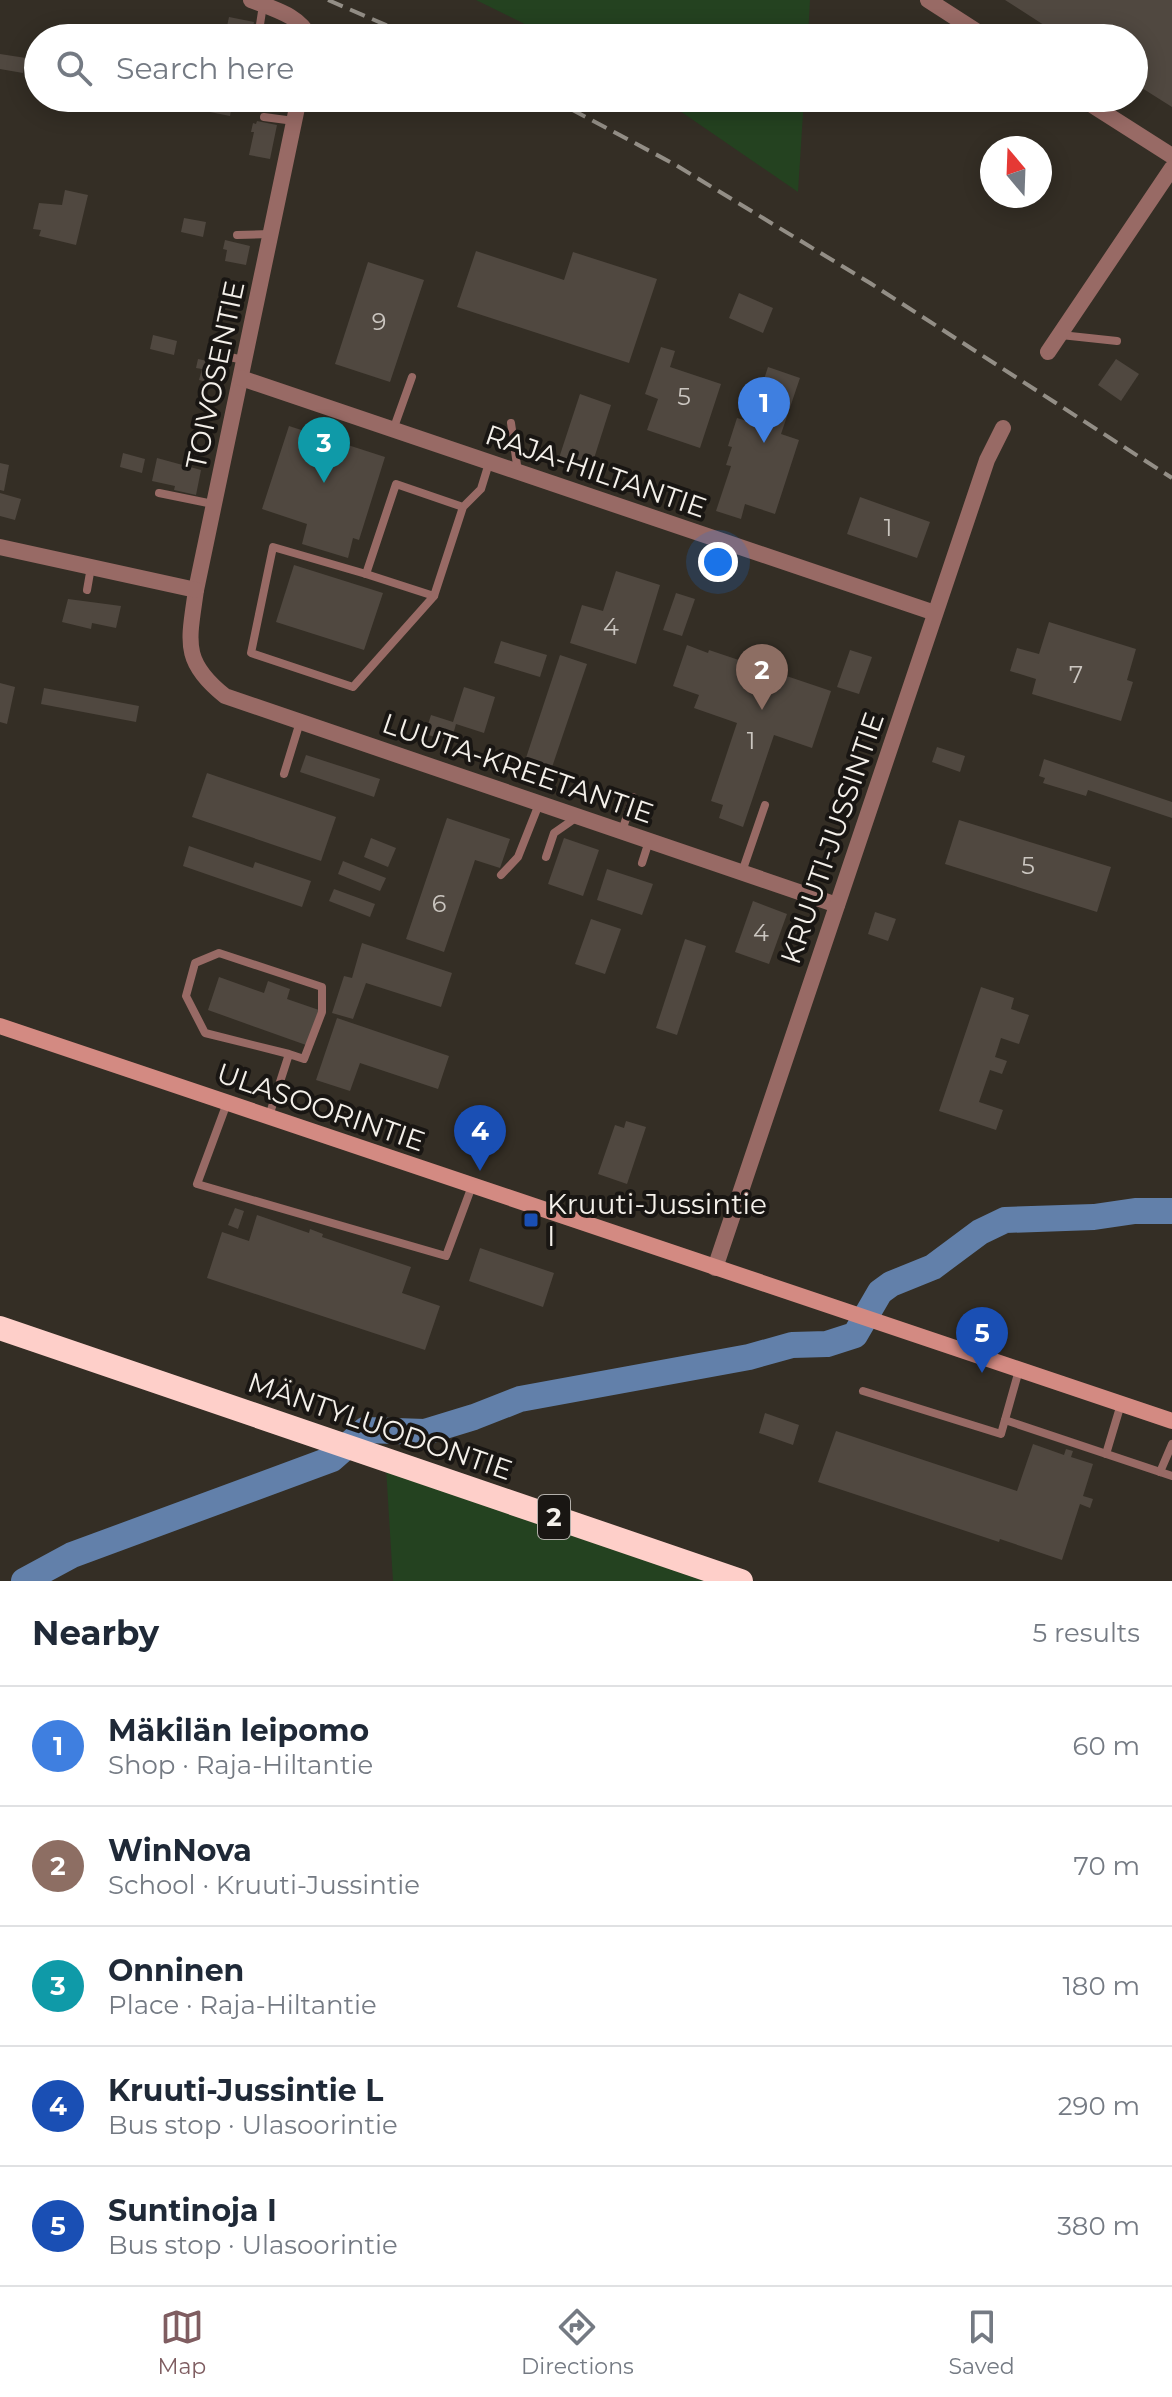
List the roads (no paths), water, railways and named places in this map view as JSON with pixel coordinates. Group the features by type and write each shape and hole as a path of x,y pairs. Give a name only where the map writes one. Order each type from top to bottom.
{"highway":[{"name":"MÄNTYLUODONTIE","path":"0,1328 741,1581"}],"street":[{"path":"928,0 965,24"},
{"path":"257,3 293,17 302,24"},
{"name":"TOIVOSENTIE","path":"194,663 190,636 196,590 297,112"},
{"path":"1103,112 1172,156"},
{"path":"1048,352 1172,168"},
{"name":"RAJA-HILTANTIE","path":"241,378 935,613"},
{"name":"KRUUTI-JUSSINTIE","path":"715,1268 987,460 1003,428"},
{"path":"0,547 196,590"},
{"name":"LUUTA-KREETANTIE","path":"194,663 205,680 225,696 837,905"},
{"name":"ULASOORINTIE","path":"0,1026 1172,1421"}],"lane":[{"path":"257,3 258,24"},
{"path":"264,117 295,121"},
{"path":"237,235 271,234"},
{"path":"1060,335 1117,341"},
{"path":"210,353 245,361"},
{"path":"393,430 412,377"},
{"path":"511,423 518,473"},
{"path":"434,596 273,547 251,653 353,687 434,596 463,507 481,489 489,463"},
{"path":"366,574 396,484 463,507"},
{"path":"159,493 214,504"},
{"path":"87,590 92,566"},
{"path":"284,774 300,722"},
{"path":"622,831 633,797"},
{"path":"501,875 518,857 539,803"},
{"path":"742,872 765,805"},
{"path":"546,857 554,833 578,816"},
{"path":"642,863 649,841"},
{"path":"219,953 322,987 322,1012 304,1059 289,1054 205,1033 186,996 195,963 219,953"},
{"path":"269,1117 289,1054"},
{"path":"227,1103 197,1184 446,1256 472,1186"},
{"path":"863,1391 1001,1434 1020,1369"},
{"path":"1106,1454 1121,1404"},
{"path":"1005,1420 1172,1476"},
{"path":"1160,1472 1172,1444"}],"waterway":[{"path":"24,1581 72,1555 332,1459 365,1430 425,1432 520,1399 749,1357 792,1345 827,1344 855,1335 880,1292 891,1284 933,1267 980,1232 1005,1220 1172,1211"}],"railway":[{"path":"328,0 384,24"},
{"path":"576,112 674,164 870,283 1172,478"}],"place":[{"name":"Mäkilän leipomo","path":"764,443"},
{"name":"Onninen","path":"324,483"},
{"name":"WinNova","path":"762,710"},
{"name":"Kruuti-Jussintie L","path":"480,1171"},
{"name":"Kruuti-Jussintie I","path":"531,1220"},
{"name":"Suntinoja I","path":"982,1373"}]}
